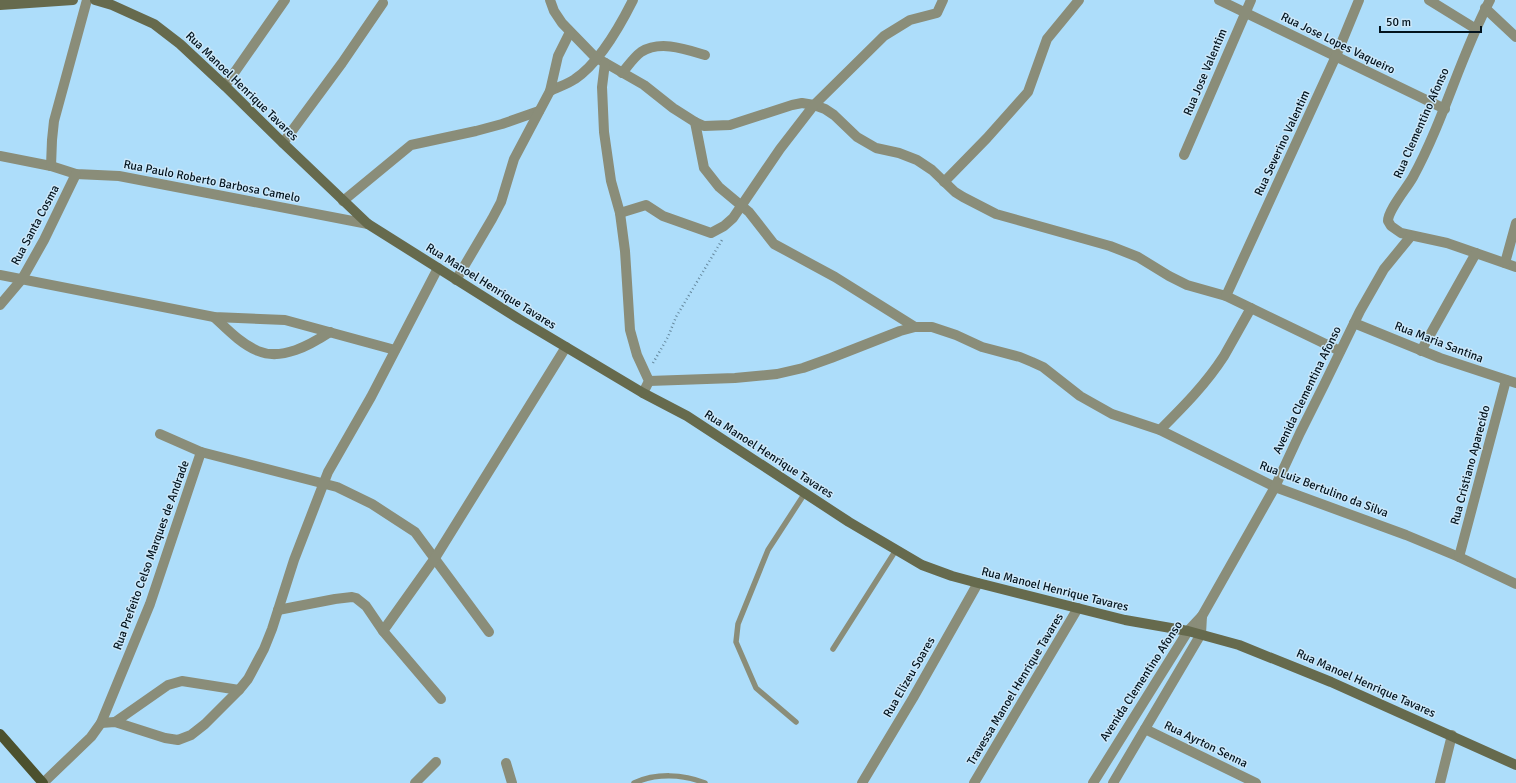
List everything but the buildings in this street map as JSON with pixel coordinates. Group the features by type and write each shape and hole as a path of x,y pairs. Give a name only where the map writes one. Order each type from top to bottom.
{"main road":[{"path":"0,734 43,783"}],"street":[{"path":"0,5 73,0"},
{"path":"51,166 54,120 87,0"},
{"name":"Rua Manoel Henrique Tavares","path":"95,0 119,8 154,24 180,44 368,224 566,347 643,393 687,416 805,493 922,565 952,576 978,583 1125,620 1188,631 1239,645 1452,735 1516,765"},
{"path":"225,86 285,0"},
{"path":"550,0 554,11 570,32 601,61 644,85 673,108 704,126 730,125 802,103 814,105 834,115 863,141 876,148 899,153 917,160 932,170 963,197 996,214 1110,246 1138,257 1186,285 1226,296 1340,351"},
{"path":"550,91 575,80 601,61 633,0"},
{"path":"620,213 646,205 663,216 711,233 724,226 732,218 780,149 814,105 884,36 910,20 937,13 944,0"},
{"path":"944,182 987,138 1028,92 1047,40 1079,0"},
{"name":"Rua Jose Lopes Vaqueiro","path":"1220,0 1445,109"},
{"name":"Rua Jose Valentim","path":"1184,154 1251,0"},
{"name":"Rua Severino Valentim","path":"1226,296 1336,56 1359,0"},
{"path":"1429,0 1476,29"},
{"path":"282,143 342,63 383,3"},
{"path":"1488,4 1516,37"},
{"name":"Rua Clementino Afonso","path":"1411,236 1401,233 1390,226 1388,216 1414,175 1445,109 1476,29 1488,4"},
{"path":"456,280 501,202 514,159 550,91 558,56 570,32"},
{"path":"622,73 640,53 652,47 678,48 705,55"},
{"path":"601,61 604,132 611,181 620,213 625,251 630,330 637,355 648,378 643,393"},
{"path":"343,201 411,145 489,128 539,111"},
{"path":"695,122 704,168 719,187 749,212 774,244 835,277 915,327"},
{"name":"Rua Paulo Roberto Barbosa Camelo","path":"0,156 51,166 76,174 119,176 368,224"},
{"name":"Rua Santa Cosma","path":"0,305 22,279 44,240 76,174"},
{"path":"1505,263 1516,223"},
{"path":"1354,323 1384,269 1411,236 1446,243 1516,267"},
{"path":"1421,351 1476,253"},
{"path":"101,723 115,722 165,738 178,740 190,735 205,724 248,679 264,649 294,560 328,472 371,397 438,268"},
{"path":"0,275 214,317 285,320 395,350"},
{"path":"1160,430 1190,400 1209,377 1251,308"},
{"path":"214,317 238,339 258,351 276,354 300,349 330,332"},
{"name":"Rua Maria Santina","path":"1354,323 1421,351 1511,381"},
{"name":"Avenida Clementina Afonso","path":"1202,616 1275,487 1354,323"},
{"path":"648,378 735,378 777,374 817,363 900,331 915,327"},
{"name":"Rua Luiz Bertulino da Silva","path":"915,327 932,327 941,329 982,347 1026,359 1043,367 1080,396 1124,419 1160,430 1275,487 1384,526 1459,557 1516,584"},
{"path":"383,631 435,558 566,347"},
{"name":"Rua Cristiano Aparecido","path":"1459,557 1511,381"},
{"path":"160,434 202,452 337,487 353,494 415,532 489,632"},
{"name":"Rua Prefeito Celso Marques de Andrade","path":"43,783 91,737 101,723 150,604 202,452"},
{"name":"Rua Elizeu Soares","path":"862,783 913,698 978,583"},
{"path":"278,610 335,599 352,597 360,600 366,606 383,631 441,699"},
{"name":"Travessa Manoel Henrique Tavares","path":"974,783 1078,608"},
{"name":"Avenida Clementino Afonso","path":"1092,783 1188,631 1202,616"},
{"name":"Avenida Clementino Afonso","path":"1113,783 1201,634 1202,616"},
{"path":"115,722 174,682 182,681 239,690"},
{"name":"Rua Ayrton Senna","path":"1145,729 1256,783"},
{"path":"1440,783 1452,735"},
{"path":"415,783 436,762"},
{"path":"506,764 512,783"}],"lane":[{"path":"796,722 756,688 736,642 738,624 768,550 805,493"},
{"path":"833,650 896,550"},
{"path":"634,783 643,779 664,776 692,778 705,783"}],"path":[{"path":"648,378 676,318 722,241 724,226"}]}
